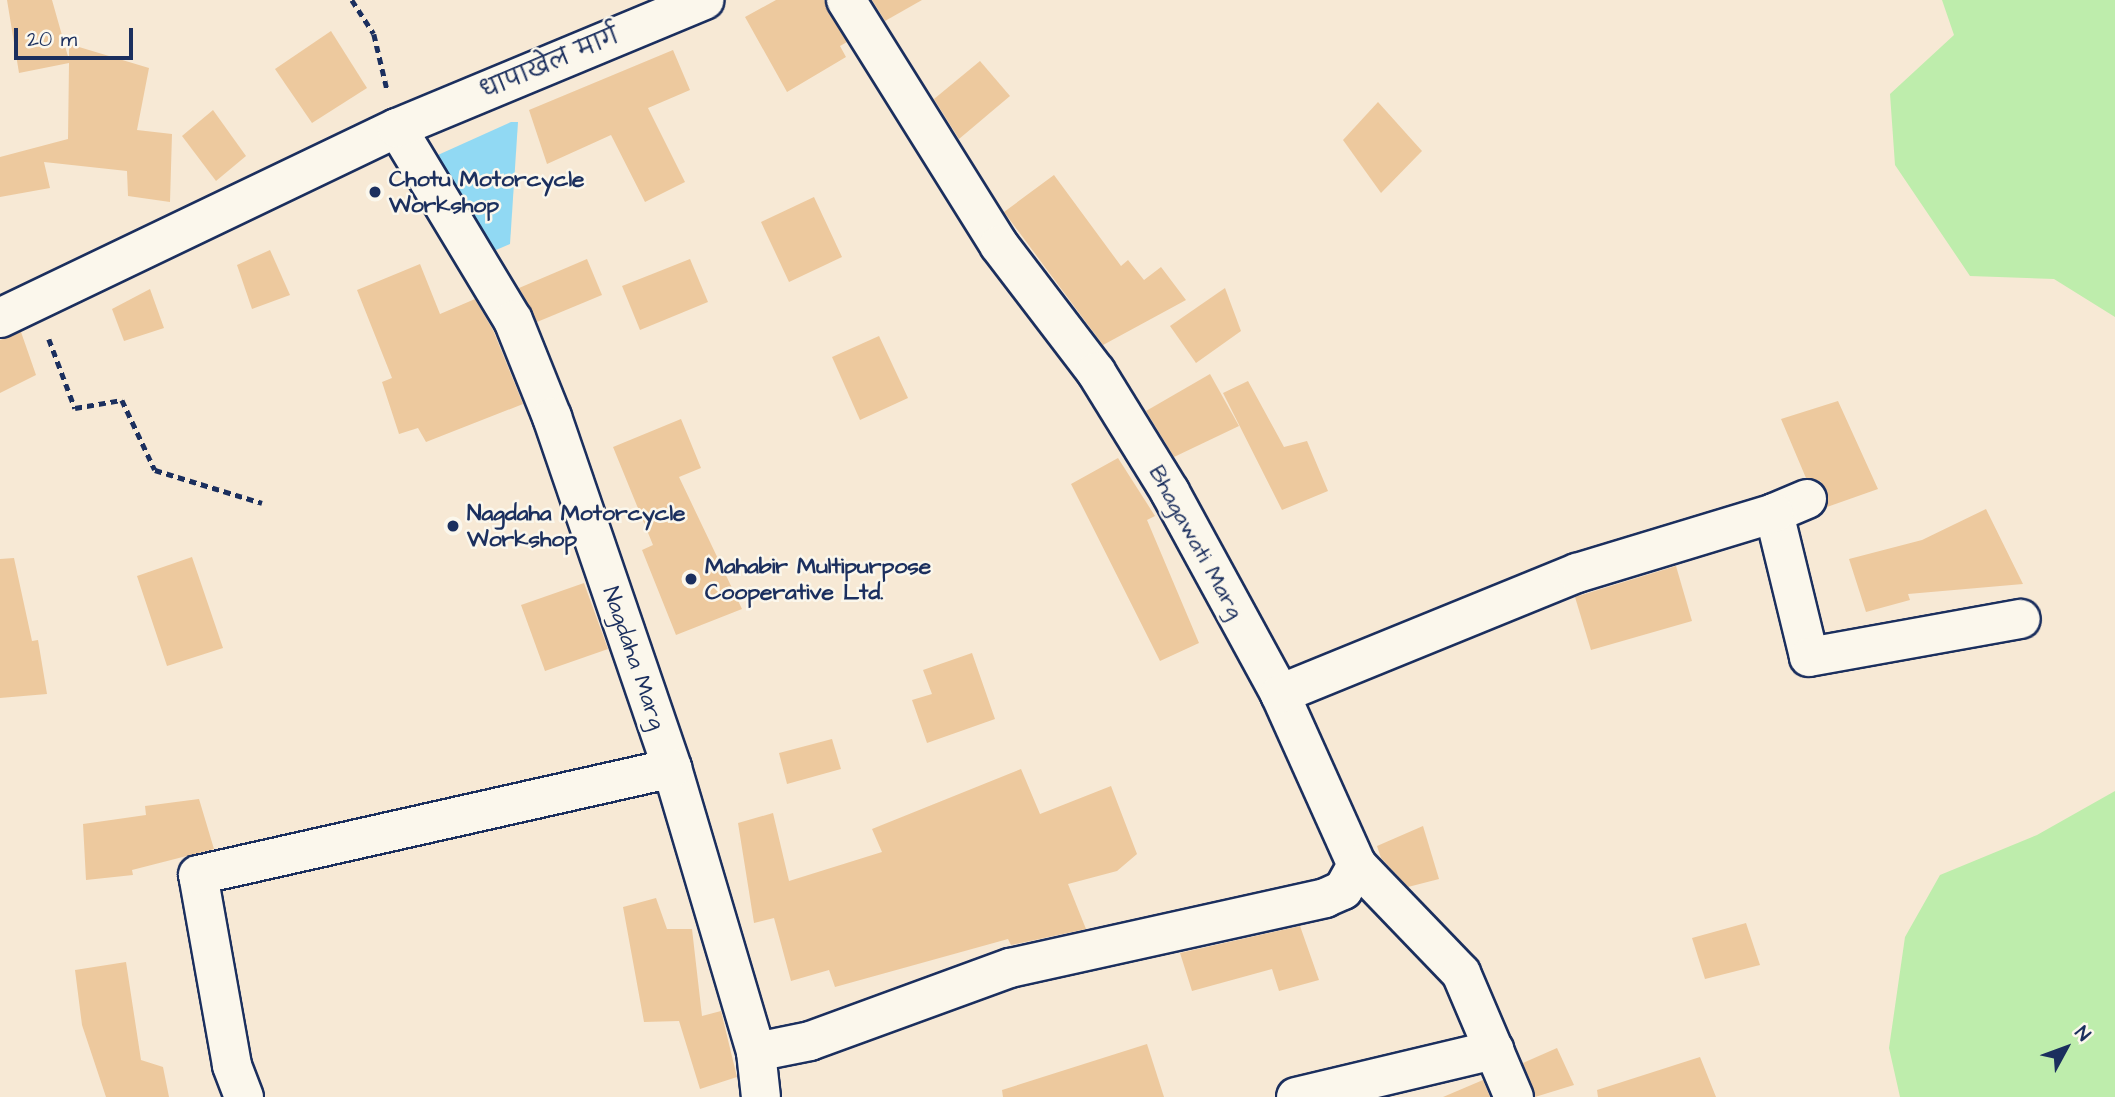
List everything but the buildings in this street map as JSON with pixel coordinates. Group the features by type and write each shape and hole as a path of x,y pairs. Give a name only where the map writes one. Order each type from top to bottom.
{"street":[{"name":"धापाखेल मार्ग","path":"0,318 36,304 397,128 704,0"},
{"name":"Bhagawati Marg","path":"846,0 999,245 1103,383 1170,492 1280,694 1357,865 1461,972 1514,1097"},
{"name":"Nagdaha Marg","path":"397,128 513,320 552,417 672,768 753,1082"},
{"path":"1280,694 1577,573 1790,506 1808,657 2021,619"},
{"path":"244,1097 232,1065 198,875 672,768"},
{"path":"753,1082 810,1041 1010,968 1325,898 1343,890 1357,865"},
{"path":"1296,1097 1494,1050"}],"path":[{"path":"352,0 374,34 397,128"},
{"path":"36,304 75,408 122,400 155,470 262,503"}],"green space":[{"path":"1942,0 2115,0 2115,317 2054,279 1970,276 1895,165 1890,94 1954,35"},
{"path":"2115,791 2115,1097 1900,1097 1889,1048 1905,937 1940,875 2037,835"}],"water":[{"path":"511,122 518,122 510,244 489,253 429,159"}],"place":[{"name":"Chotu Motorcycle Workshop","path":"375,192"},
{"name":"Nagdaha Motorcycle Workshop","path":"453,526"},
{"name":"Mahabir Multipurpose Cooperative Ltd.","path":"691,579"}]}
